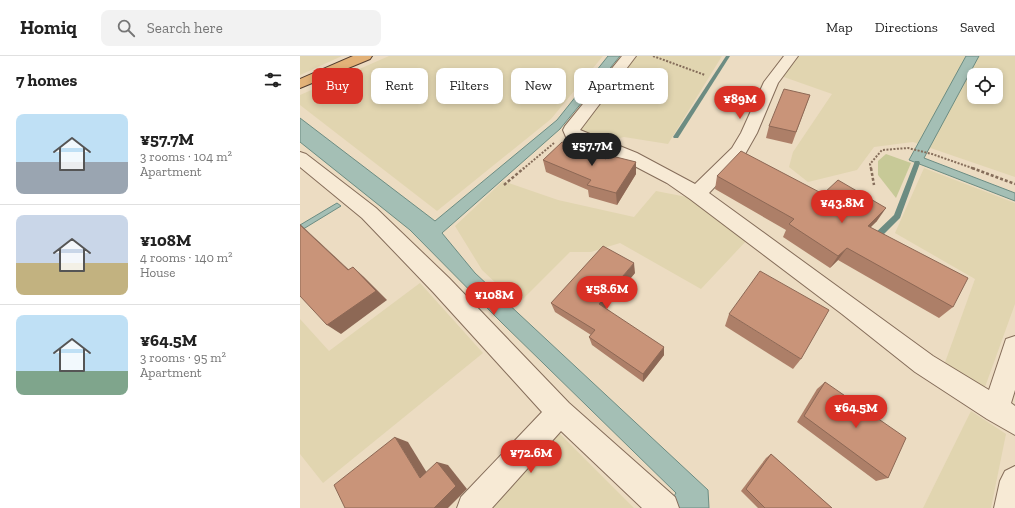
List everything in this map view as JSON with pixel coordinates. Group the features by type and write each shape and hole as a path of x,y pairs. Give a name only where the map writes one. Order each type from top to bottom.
{"highway":[{"path":"300,84 366,56"}],"street":[{"path":"629,56 571,130 572,133 631,157 673,179 697,194 850,307 924,364 1005,416 1015,347"},
{"path":"697,194 738,152 749,133 771,82 791,56"},
{"path":"300,158 369,213 441,285 560,412 662,507"},
{"path":"472,508 560,412"},
{"path":"1009,508 1015,481"}],"path":[{"path":"653,56 705,75"},
{"path":"504,185 557,140 572,133"},
{"path":"874,185 870,164 882,150 908,148 932,154 1015,184"}],"shaded area":[{"path":"300,56 342,56 315,68 312,68 312,70 300,75"},
{"path":"389,56 603,56 593,68 574,68 574,91 566,101 566,68 511,68 511,104 563,104 551,119 437,211 300,105 300,95 312,90 312,104 363,104 363,68 362,68"},
{"path":"608,56 620,56 610,68 598,68"},
{"path":"635,56 722,56 668,144 624,137 608,141 579,130 599,104 668,104 668,68 626,68"},
{"path":"799,56 1015,56 1015,177 913,142 874,147 857,170 808,182 789,167 793,152 832,94 781,76"},
{"path":"966,56 979,56 973,68 967,68 967,78 924,158 1015,193 1015,201 909,160"},
{"path":"574,99 574,104 581,104 560,129 442,233 475,273 708,490 709,508 666,508 676,493 502,323 410,230 300,142 300,118 435,221 557,120"},
{"path":"924,168 1015,203 1015,304 985,387 943,368 975,279 895,233"},
{"path":"503,181 558,200 634,217 656,191 692,198 748,239 701,289 620,243 591,252 570,252 518,304 482,270 455,226"},
{"path":"337,203 341,206 300,231 300,225"},
{"path":"420,283 483,353 323,483 300,454 300,319 329,351"},
{"path":"971,411 1006,434 991,508 923,508"},
{"path":"559,433 634,508 491,508"}],"green space":[{"path":"886,154 911,163 896,198 878,175 878,161"}],"building":[{"path":"784,89 810,95 796,132 769,126"},
{"path":"562,142 606,159 608,155 636,162 616,193 587,185 591,180 543,160"},
{"path":"741,151 823,194 838,180 886,208 868,226 968,278 953,307 847,248 838,256 789,224 794,219 717,176"},
{"path":"300,225 348,270 353,267 376,291 327,325 300,296"},
{"path":"603,246 634,263 599,304 664,347 643,374 589,337 595,330 551,303"},
{"path":"760,271 829,310 801,359 729,314"},
{"path":"825,382 906,438 888,478 804,416"},
{"path":"395,437 420,478 437,462 456,486 434,508 345,508 334,485"},
{"path":"771,454 832,508 765,508 746,489"}],"waterway":[{"path":"676,137 728,56"},
{"path":"873,240 897,216 917,163"}]}
